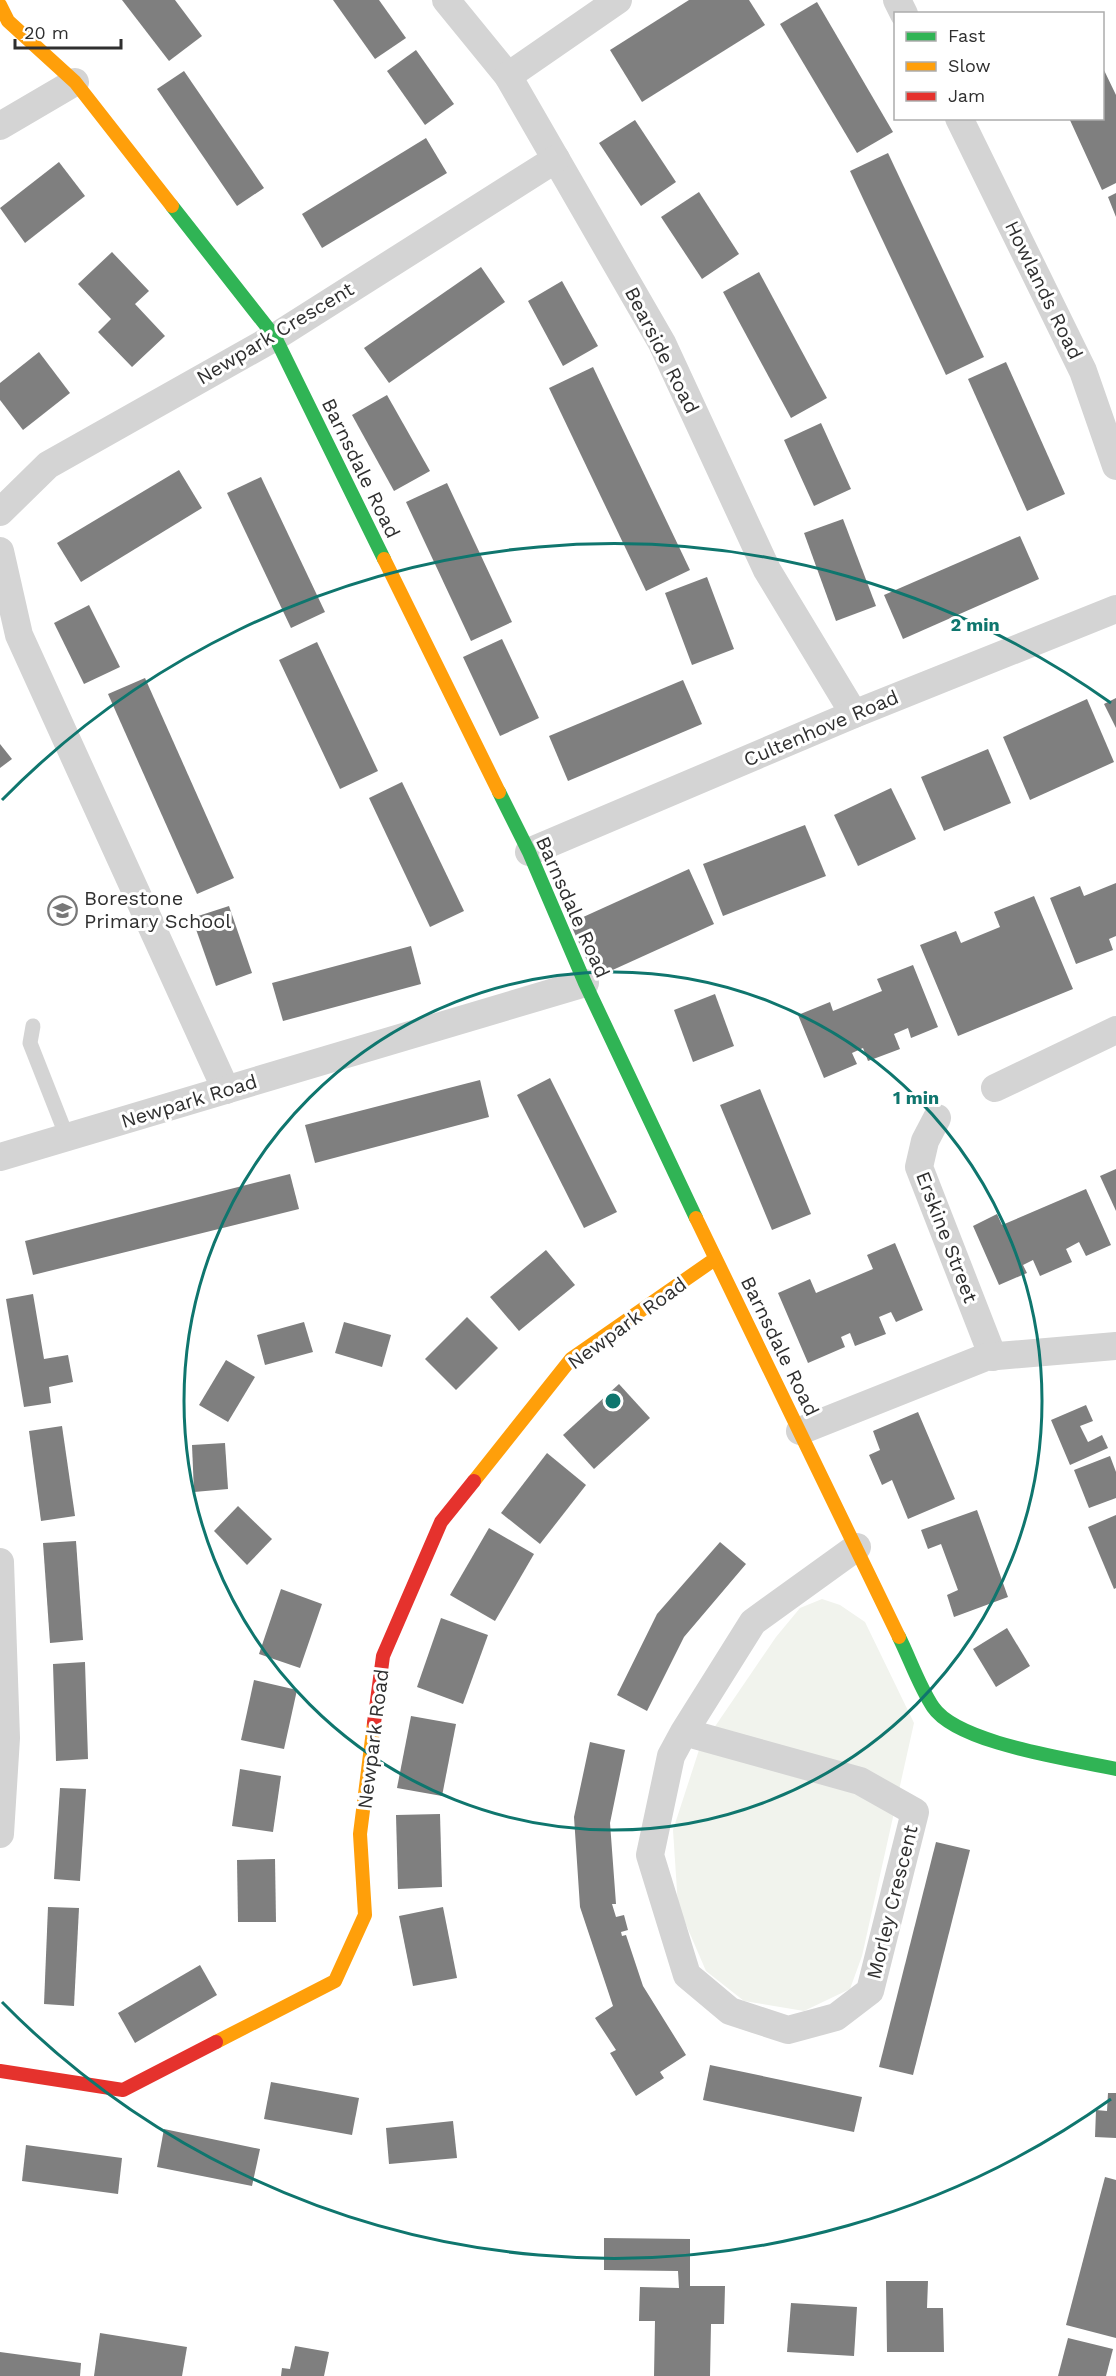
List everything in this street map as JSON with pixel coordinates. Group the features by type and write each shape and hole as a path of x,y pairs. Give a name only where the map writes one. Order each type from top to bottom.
{"street":[{"name":"Bearside Road","path":"446,0 508,76 663,343 767,570 854,714"},
{"path":"508,76 618,0"},
{"name":"Barnsdale Road","path":"0,5 8,21 75,82 275,336 529,852 585,983 715,1259 933,1707 946,1721 996,1743 1116,1769"},
{"path":"0,126 75,82"},
{"name":"Howlands Road","path":"960,120 1083,370 1116,466"},
{"name":"Newpark Crescent","path":"0,512 48,465 275,336 556,159"},
{"path":"0,551 19,635 226,1090"},
{"name":"Cultenhove Road","path":"529,852 854,714 1116,609"},
{"name":"Newpark Road","path":"0,1157 585,983"},
{"path":"994,1088 1116,1030"},
{"name":"Erskine Street","path":"937,1118 925,1141 919,1167 993,1357"},
{"name":"Newpark Road","path":"0,2071 123,2090 335,1981 365,1916 360,1834 383,1656 441,1522 571,1359 715,1259"},
{"path":"800,1431 986,1357 1116,1346"},
{"name":"Morley Crescent","path":"684,1732 861,1782 915,1812 870,1991 836,2017 788,2030 730,2011 687,1975 650,1855 671,1756 684,1732 753,1622 857,1547"},
{"path":"0,1562 6,1738 0,1834"}],"lane":[{"path":"33,1026 30,1043 67,1137"}],"shaded area":[{"path":"822,1599 840,1605 865,1622 914,1723 862,1956 850,1989 804,2011 744,2001 706,1971 678,1906 673,1830 699,1750 776,1637 800,1608"}],"building":[{"path":"122,0 175,0 202,36 169,61"},
{"path":"333,0 379,0 406,38 375,59"},
{"path":"689,0 749,0 765,25 642,102 610,50"},
{"path":"817,2 893,132 857,153 780,24"},
{"path":"416,50 454,104 425,125 387,71"},
{"path":"1104,70 1116,95 1116,183 1102,190 1070,120 1104,120"},
{"path":"184,71 264,188 237,206 157,89"},
{"path":"635,120 676,182 641,206 599,143"},
{"path":"426,138 447,173 322,248 302,214"},
{"path":"888,153 984,357 946,375 850,171"},
{"path":"59,162 85,196 25,243 0,208"},
{"path":"699,192 739,254 702,279 661,217"},
{"path":"1116,193 1116,217 1108,197"},
{"path":"112,252 149,291 135,304 165,336 132,367 98,332 111,319 78,284"},
{"path":"481,267 505,302 389,383 364,348"},
{"path":"759,272 827,398 791,418 723,292"},
{"path":"562,281 598,346 563,366 528,301"},
{"path":"39,352 70,393 23,430 0,400 0,383"},
{"path":"1006,362 1065,494 1027,511 968,379"},
{"path":"593,367 690,570 646,591 549,388"},
{"path":"387,395 430,471 394,491 352,415"},
{"path":"821,423 851,489 814,506 784,440"},
{"path":"179,470 202,508 81,582 57,543"},
{"path":"261,477 325,612 291,628 227,493"},
{"path":"447,483 512,622 471,641 406,502"},
{"path":"843,519 876,606 836,621 804,533"},
{"path":"1020,536 1039,579 903,639 884,595"},
{"path":"707,577 734,649 692,665 665,593"},
{"path":"89,605 120,667 84,684 54,623"},
{"path":"502,639 539,718 500,736 463,657"},
{"path":"317,642 378,771 340,789 279,660"},
{"path":"145,678 234,878 197,894 108,694"},
{"path":"683,680 702,724 568,781 549,736"},
{"path":"1116,698 1116,728 1104,704"},
{"path":"1087,699 1114,762 1030,800 1003,737"},
{"path":"0,744 12,759 0,768"},
{"path":"988,749 1011,803 944,831 921,777"},
{"path":"402,782 464,911 430,927 369,798"},
{"path":"891,788 916,839 858,866 834,815"},
{"path":"805,825 826,876 723,916 703,864"},
{"path":"689,869 714,924 595,978 570,923"},
{"path":"1116,883 1116,936 1109,939 1113,950 1076,964 1050,898 1080,886 1084,896"},
{"path":"1034,896 1073,989 958,1036 920,945 956,931 961,943 1000,927 994,912"},
{"path":"229,906 252,973 216,986 192,918"},
{"path":"411,946 421,984 283,1021 272,983"},
{"path":"913,965 938,1027 911,1038 908,1028 894,1034 900,1049 868,1061 863,1048 852,1053 857,1064 824,1078 798,1015 830,1002 833,1011 882,991 877,979"},
{"path":"715,994 734,1046 693,1062 674,1010"},
{"path":"550,1078 617,1212 584,1228 517,1095"},
{"path":"480,1080 489,1117 315,1163 305,1125"},
{"path":"760,1089 811,1214 772,1230 720,1105"},
{"path":"1116,1169 1116,1211 1100,1176"},
{"path":"290,1174 299,1209 33,1275 25,1241"},
{"path":"1086,1189 1111,1245 1086,1256 1079,1242 1066,1249 1072,1262 1040,1276 1033,1260 1023,1265 1027,1273 999,1285 973,1226 997,1214 1002,1225"},
{"path":"895,1243 923,1310 896,1322 891,1312 879,1317 886,1334 855,1346 850,1333 841,1337 845,1347 808,1363 778,1293 810,1279 816,1293 873,1269 867,1255"},
{"path":"546,1250 575,1285 519,1331 490,1297"},
{"path":"33,1294 44,1359 68,1355 73,1382 49,1387 51,1403 24,1407 6,1299"},
{"path":"467,1317 498,1348 456,1390 425,1359"},
{"path":"304,1322 313,1352 265,1365 257,1335"},
{"path":"344,1322 391,1335 382,1367 335,1353"},
{"path":"226,1360 255,1377 228,1422 199,1405"},
{"path":"619,1384 650,1418 594,1469 563,1435"},
{"path":"1086,1405 1093,1421 1080,1426 1088,1442 1102,1435 1108,1448 1070,1465 1051,1420"},
{"path":"918,1412 955,1499 908,1519 892,1480 882,1485 869,1455 880,1450 873,1431"},
{"path":"62,1426 75,1516 41,1521 29,1431"},
{"path":"225,1443 228,1489 194,1492 192,1445"},
{"path":"547,1453 586,1485 540,1544 501,1513"},
{"path":"1110,1456 1116,1472 1116,1498 1089,1508 1074,1470"},
{"path":"238,1506 272,1539 247,1565 214,1531"},
{"path":"977,1510 1008,1597 954,1617 947,1595 958,1590 941,1544 928,1549 921,1530"},
{"path":"1116,1515 1116,1588 1114,1589 1088,1527"},
{"path":"489,1528 534,1554 495,1621 450,1595"},
{"path":"76,1541 83,1640 50,1643 43,1543"},
{"path":"720,1542 746,1564 684,1637 647,1711 617,1695 657,1614"},
{"path":"281,1589 322,1604 300,1668 259,1654"},
{"path":"441,1618 488,1635 463,1704 417,1687"},
{"path":"1007,1628 1030,1666 996,1687 973,1649"},
{"path":"85,1662 88,1759 56,1761 53,1664"},
{"path":"254,1680 297,1690 284,1749 241,1740"},
{"path":"411,1716 456,1724 442,1796 397,1788"},
{"path":"590,1742 625,1750 610,1823 616,1904 612,1904 616,1917 624,1915 628,1930 621,1932 622,1936 626,1935 643,1986 686,2055 660,2072 664,2078 636,2096 610,2053 616,2050 595,2018 613,2006 580,1907 574,1817"},
{"path":"240,1769 281,1776 273,1832 232,1826"},
{"path":"60,1788 86,1789 80,1881 54,1879"},
{"path":"440,1814 442,1887 398,1889 396,1815"},
{"path":"936,1842 970,1850 913,2075 879,2067"},
{"path":"275,1859 276,1922 238,1922 237,1860"},
{"path":"48,1907 79,1908 74,2006 44,2004"},
{"path":"443,1907 457,1978 413,1986 399,1916"},
{"path":"200,1965 217,1995 135,2043 118,2013"},
{"path":"710,2065 862,2097 854,2132 703,2100"},
{"path":"271,2082 359,2098 352,2135 264,2119"},
{"path":"1108,2093 1116,2093 1116,2138 1095,2137 1096,2110 1107,2111"},
{"path":"453,2121 457,2158 389,2164 386,2128"},
{"path":"164,2129 260,2149 252,2186 157,2167"},
{"path":"26,2145 122,2158 118,2194 22,2181"},
{"path":"1105,2177 1116,2180 1116,2338 1066,2325"},
{"path":"604,2238 690,2239 690,2286 725,2286 724,2324 711,2324 710,2376 654,2376 655,2321 639,2321 640,2287 679,2288 678,2271 604,2270"},
{"path":"886,2281 928,2281 927,2308 943,2308 944,2352 887,2352"},
{"path":"791,2303 857,2307 854,2356 787,2352"},
{"path":"100,2333 187,2347 182,2376 94,2376"},
{"path":"1068,2338 1113,2349 1106,2376 1058,2376"},
{"path":"295,2346 329,2352 324,2376 281,2376 282,2368 290,2369"},
{"path":"0,2352 81,2363 80,2376 0,2376"}],"traffic: fast":[{"path":"172,206 275,337 384,559"},
{"path":"499,792 529,852 585,983 696,1218"},
{"path":"899,1637 928,1699 946,1720 966,1731 1017,1748 1116,1769"}],"traffic: slow":[{"path":"0,5 8,21 75,82 172,206"},
{"path":"384,559 499,792"},
{"path":"696,1218 899,1637"},
{"path":"474,1481 571,1359 715,1259"},
{"path":"216,2042 335,1981 365,1915 360,1834 374,1723"}],"traffic: jam":[{"path":"374,1723 383,1656 441,1522 474,1481"},
{"path":"0,2071 123,2090 216,2042"}],"place":[{"name":"Borestone Primary School","path":"63,910"}]}
